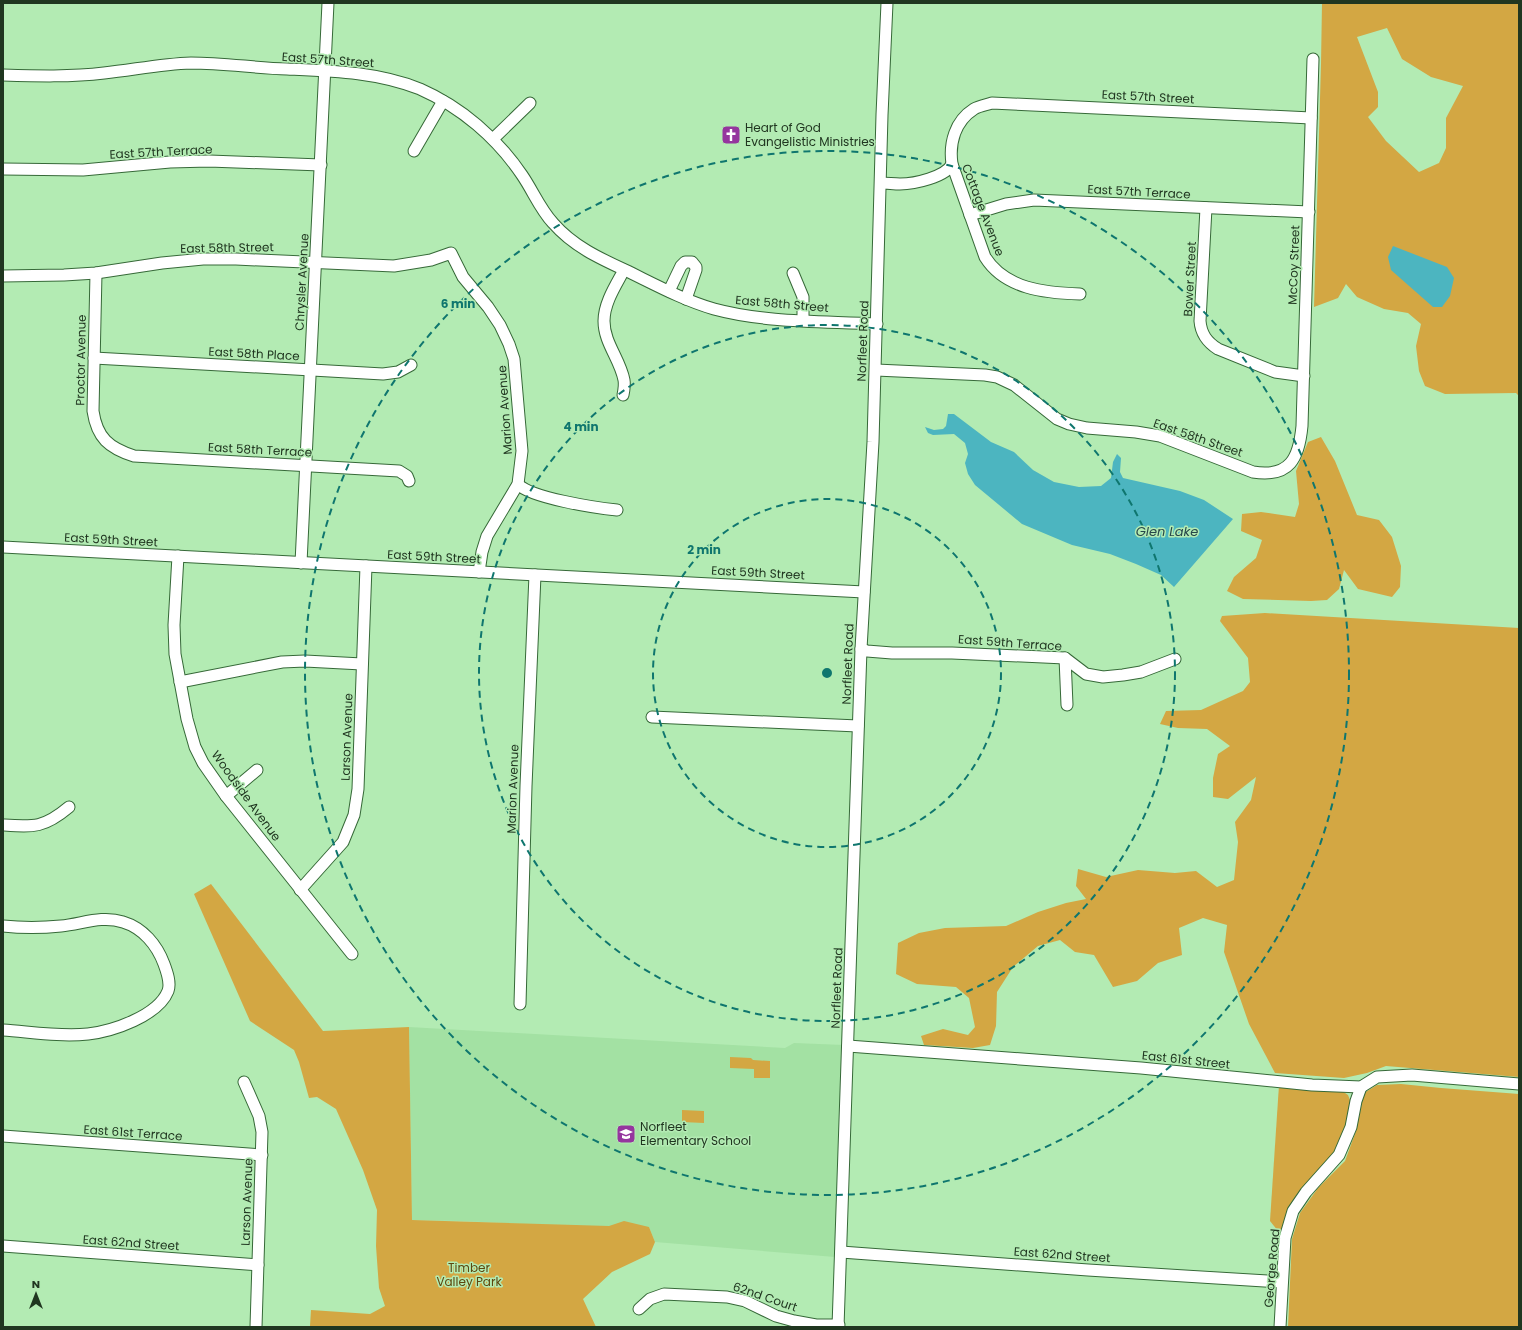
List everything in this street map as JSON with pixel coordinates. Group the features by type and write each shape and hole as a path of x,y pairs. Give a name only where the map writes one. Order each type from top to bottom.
{"street":[{"name":"Chrysler Avenue","path":"301,563 326,70 328,3"},
{"name":"Norfleet Road","path":"838,1326 861,648 876,370 882,115 887,3"},
{"name":"McCoy Street","path":"1286,467 1298,452 1300,443 1304,376 1313,59"},
{"name":"East 57th Street","path":"3,75 69,76 104,73 159,65 190,63 351,72 375,75 398,81 443,101 475,123 493,139 520,171 544,212 562,233 584,250 624,270"},
{"path":"414,151 443,101"},
{"path":"493,139 530,103"},
{"name":"East 57th Street","path":"984,106 992,103 1311,118"},
{"name":"Cottage Avenue","path":"984,106 975,109 961,121 954,133 950,153 952,164 985,258 1001,276 1014,282 1037,290 1080,294"},
{"name":"East 57th Terrace","path":"3,169 83,170 170,162 209,161 321,165"},
{"path":"881,183 901,184 923,181 944,172 950,168 952,164"},
{"name":"East 57th Terrace","path":"970,215 1006,204 1034,200 1308,212"},
{"name":"Bower Street","path":"1206,208 1200,321 1204,336 1210,344 1218,349 1276,372 1304,376"},
{"name":"East 58th Street","path":"3,276 96,273 162,263 203,259 236,258 394,266 431,260 451,254"},
{"name":"Marion Avenue","path":"451,254 463,277 488,307 500,325 514,359 522,451 521,466 518,484 487,536 482,552 479,572"},
{"path":"669,291 681,266 685,262 692,262 696,267 696,270 686,299"},
{"path":"624,270 605,310 604,321 605,334 608,343 622,372 624,395"},
{"name":"East 58th Street","path":"624,270 686,299 712,308 739,314 802,320 877,324"},
{"name":"Proctor Avenue","path":"96,273 93,411 94,421 98,430 108,444"},
{"path":"793,273 803,296 802,320"},
{"name":"East 58th Place","path":"94,358 383,374 398,372 412,365"},
{"name":"East 58th Street","path":"876,370 985,375 997,377 1014,384 1058,418 1069,424 1087,428 1136,432 1160,436 1253,472 1265,474 1286,467"},
{"name":"East 58th Terrace","path":"108,444 118,451 134,456 398,471 406,476 409,481"},
{"path":"518,484 520,487 567,503 617,510"},
{"name":"East 59th Street","path":"3,547 864,592"},
{"name":"Woodside Avenue","path":"178,556 174,625 175,654 187,719 195,747 203,763 226,796 352,954"},
{"name":"Larson Avenue","path":"300,890 343,842 354,815 358,788 366,566"},
{"name":"Marion Avenue","path":"520,1004 526,782 535,575"},
{"name":"East 59th Terrace","path":"861,648 867,651 892,653 952,653 1065,658 1086,674 1103,677 1141,672 1175,659"},
{"path":"1065,658 1066,704"},
{"path":"180,682 282,662 305,661 362,664"},
{"path":"652,717 858,726"},
{"path":"226,796 257,770"},
{"path":"3,825 38,825 56,818 69,807"},
{"path":"3,926 32,928 62,926 100,919 124,922 140,929 153,943 164,962 169,982 168,990 164,998 154,1009 129,1023 106,1031 68,1035 3,1030"},
{"name":"East 61st Street","path":"848,1046 1141,1068 1312,1085 1360,1087"},
{"path":"1360,1087 1377,1077 1412,1075 1519,1084"},
{"name":"Larson Avenue","path":"244,1082 259,1116 262,1132 256,1327"},
{"name":"George Road","path":"1280,1327 1285,1238 1292,1211 1306,1192 1339,1155 1350,1127 1360,1087"},
{"name":"East 61st Terrace","path":"3,1136 262,1155"},
{"name":"East 62nd Street","path":"3,1246 258,1265"},
{"name":"East 62nd Street","path":"841,1252 1282,1282"},
{"name":"62nd Court","path":"639,1309 650,1299 664,1294 727,1297 745,1301 776,1316 794,1322 838,1326"}],"shaded area":[{"name":"Norfleet Elementary School","path":"409,1027 785,1048 794,1043 844,1045 835,1257 655,1242 649,1227 595,1231 524,1224 412,1220"}],"green space":[{"path":"1322,3 1519,3 1519,396 1516,393 1445,394 1425,386 1419,371 1416,346 1421,324 1408,313 1384,309 1357,297 1346,284 1338,298 1314,307","holes":["1387,28 1402,59 1431,77 1463,86 1446,118 1446,148 1439,163 1419,172 1386,141 1368,117 1378,107 1378,92 1357,37"]},
{"path":"1321,437 1335,461 1357,515 1379,520 1392,537 1401,566 1400,587 1392,597 1358,589 1344,570 1339,589 1327,600 1243,599 1227,591 1234,577 1256,558 1262,540 1241,531 1242,514 1261,512 1295,517 1299,504 1296,471 1308,442"},
{"path":"1265,613 1519,628 1519,1077 1386,1066 1367,1073 1344,1078 1275,1073 1249,1024 1224,952 1227,925 1203,918 1179,928 1182,955 1158,963 1137,981 1113,987 1094,955 1075,952 1060,940 1038,946 1013,967 997,992 996,1026 990,1045 973,1048 924,1045 921,1036 943,1029 968,1035 975,1027 969,998 956,987 917,984 896,974 898,943 919,933 945,928 1006,926 1038,912 1066,903 1086,899 1076,886 1078,869 1106,877 1138,870 1175,873 1196,871 1217,887 1234,880 1238,842 1235,822 1251,800 1256,777 1228,799 1213,797 1213,778 1218,754 1230,746 1207,729 1178,728 1160,724 1166,711 1201,710 1243,691 1250,682 1248,658 1220,621 1222,616"},
{"name":"Timber Valley Park","path":"211,884 323,1031 409,1027 412,1220 609,1226 624,1221 649,1227 655,1242 650,1254 612,1272 583,1299 596,1327 310,1326 311,1310 370,1314 385,1306 379,1288 376,1246 377,1210 363,1170 336,1109 317,1097 309,1098 294,1050 250,1021 194,894"},
{"path":"730,1057 770,1061 770,1078 754,1078 754,1069 730,1068"},
{"path":"1401,1084 1519,1094 1519,1327 1288,1327 1292,1239 1300,1213 1318,1188 1345,1161 1356,1131 1364,1093 1377,1085"},
{"path":"1279,1085 1342,1091 1348,1095 1350,1100 1348,1125 1341,1142 1282,1236 1270,1221"},
{"path":"682,1110 704,1111 704,1123 682,1122"}],"water":[{"path":"1393,246 1447,267 1454,278 1450,296 1442,307 1433,307 1391,270 1388,257"},
{"name":"Glen Lake","path":"948,414 954,414 991,442 1014,452 1033,470 1054,482 1079,487 1101,486 1111,478 1113,462 1117,454 1121,458 1120,472 1123,478 1180,491 1204,500 1233,519 1174,587 1161,575 1136,564 1110,554 1072,545 1022,524 975,485 968,474 965,463 968,454 965,443 954,434 933,435 928,433 925,427 934,430 943,429 946,426"}],"place":[{"name":"Heart of God Evangelistic Ministries","path":"731,135"},
{"name":"Norfleet Elementary School","path":"626,1134"}]}
